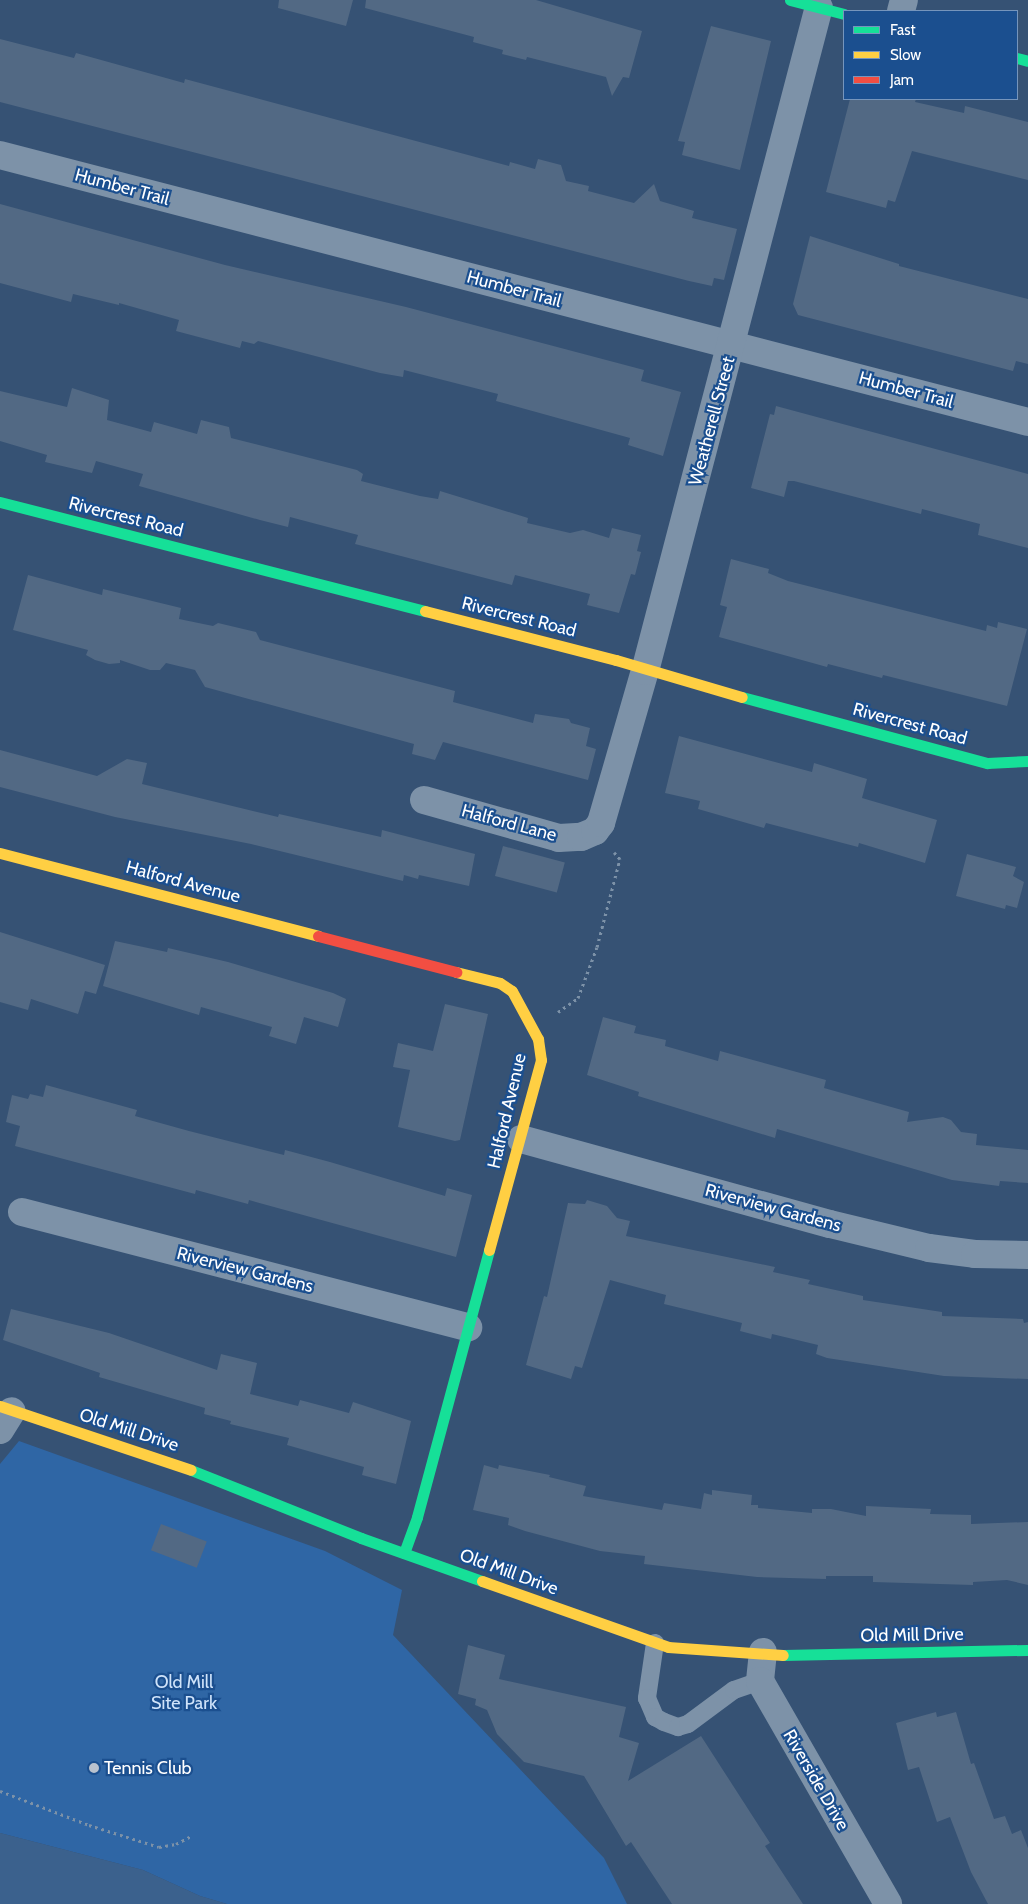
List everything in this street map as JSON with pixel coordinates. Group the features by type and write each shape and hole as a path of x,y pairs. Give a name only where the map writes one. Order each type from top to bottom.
{"street":[{"path":"790,0 832,11"},
{"name":"Weatherell Street","path":"595,832 608,808 732,345 832,11"},
{"name":"Humber Trail","path":"0,155 1028,422"},
{"name":"Rivercrest Road","path":"0,502 616,660 645,671 987,762 1028,760"},
{"name":"Halford Lane","path":"424,800 559,838 581,837 595,832"},
{"name":"Halford Avenue","path":"0,853 500,982 512,991 523,1007 538,1039 541,1060 521,1138 404,1553"},
{"name":"Riverview Gardens","path":"521,1138 830,1224 929,1248 975,1254 1028,1255"},
{"name":"Riverview Gardens","path":"22,1212 468,1327"},
{"name":"Old Mill Drive","path":"4,1416 155,1456 404,1553 668,1647 763,1652 796,1657 1028,1650"},
{"path":"760,1681 763,1652"},
{"name":"Riverside Drive","path":"760,1681 888,1904"}],"lane":[{"path":"655,1643 647,1698 656,1717 664,1722 678,1727 688,1724 734,1690 760,1681"}],"path":[{"path":"557,1013 578,998 597,946 620,859"},
{"path":"0,1791 89,1825 159,1847 176,1844 193,1835"}],"green space":[{"name":"Old Mill Site Park","path":"19,1441 325,1551 402,1590 393,1635 604,1858 627,1904 227,1904 200,1896 143,1870 0,1833 0,1464"}],"shaded area":[{"path":"0,1833 143,1870 200,1896 227,1904 0,1904"}],"building":[{"path":"279,0 353,0 346,26 278,8"},
{"path":"366,0 536,0 642,31 629,78 623,77 612,96 606,77 527,57 526,60 502,54 503,50 473,42 474,37 365,8"},
{"path":"711,26 771,41 740,170 682,155 685,142 678,141"},
{"path":"0,39 74,58 76,53 184,83 185,79 509,166 510,162 535,169 538,159 561,165 566,181 589,186 588,191 634,203 654,184 660,201 694,211 692,218 737,229 724,280 714,278 712,286 689,281 0,102"},
{"path":"850,100 916,100 915,102 964,113 965,106 1028,122 1028,180 912,151 895,202 888,200 886,208 826,192"},
{"path":"0,204 225,265 406,307 644,370 641,381 681,392 663,456 628,445 630,438 496,401 498,394 404,370 403,377 380,373 258,341 254,344 242,341 240,348 176,331 179,320 119,303 119,305 73,294 71,302 0,283"},
{"path":"810,236 899,264 899,266 1028,299 1028,364 1016,361 1013,371 798,315 793,304"},
{"path":"72,388 109,400 107,420 151,432 154,422 197,434 201,420 229,427 231,438 357,470 363,474 361,481 438,499 440,491 528,518 527,523 570,533 583,530 609,538 612,528 641,535 637,551 641,552 635,575 631,574 619,613 587,605 590,594 515,575 512,585 355,544 358,535 290,517 288,527 260,520 139,486 143,474 96,461 92,473 45,462 47,455 0,441 0,391 67,407"},
{"path":"776,406 1028,474 1028,548 978,535 980,524 922,509 921,514 794,481 788,481 784,497 751,488 770,414 774,415"},
{"path":"731,559 769,569 768,573 788,581 986,631 987,625 997,628 998,622 1027,629 1007,706 883,675 882,678 828,664 827,667 719,637 727,607 720,605"},
{"path":"28,575 102,595 103,589 181,608 179,619 213,626 218,623 256,632 260,640 455,691 453,702 533,723 535,714 569,719 571,723 590,728 586,746 596,749 588,780 443,742 435,760 412,754 414,744 205,687 195,670 166,663 160,670 150,670 120,660 120,663 109,664 86,655 88,650 13,630"},
{"path":"679,736 812,772 814,763 867,779 862,798 937,820 925,863 859,843 858,847 766,823 764,828 698,809 700,801 665,793"},
{"path":"0,750 97,776 127,759 147,763 142,784 278,817 279,814 381,837 382,830 475,854 469,886 419,875 418,879 404,875 403,881 251,844 115,817 0,787"},
{"path":"503,846 565,863 557,893 495,876"},
{"path":"967,854 1016,867 1013,876 1024,882 1017,908 1006,905 1005,909 956,896"},
{"path":"0,932 105,965 96,994 85,991 78,1014 31,999 28,1010 0,1002"},
{"path":"115,941 167,952 168,948 228,962 333,993 346,999 338,1027 304,1017 296,1044 269,1036 272,1027 201,1007 199,1015 103,986"},
{"path":"445,1004 488,1014 460,1140 455,1141 398,1127 410,1070 393,1067 398,1043 433,1051"},
{"path":"603,1017 636,1026 634,1033 666,1040 665,1046 718,1061 720,1051 826,1080 824,1088 909,1112 907,1122 943,1117 951,1120 961,1132 977,1134 976,1145 1028,1150 1028,1183 1000,1181 999,1186 952,1180 777,1129 775,1138 638,1096 639,1092 587,1075"},
{"path":"46,1085 137,1110 135,1116 189,1131 284,1155 285,1150 445,1196 447,1188 472,1195 456,1257 249,1200 248,1204 196,1190 195,1194 15,1146 20,1126 6,1122 12,1095 28,1099 30,1094 43,1097"},
{"path":"587,1200 607,1206 617,1218 630,1221 626,1236 775,1267 773,1272 810,1280 808,1284 863,1296 863,1300 942,1312 942,1316 1023,1319 1024,1323 1028,1322 1028,1379 944,1376 827,1358 816,1354 818,1345 772,1334 771,1339 740,1331 742,1323 664,1304 666,1295 610,1280 582,1368 575,1366 571,1379 526,1365 544,1296 547,1297 568,1203 585,1204"},
{"path":"11,1309 109,1333 217,1370 221,1354 257,1363 250,1394 298,1406 300,1400 349,1413 353,1402 411,1421 396,1484 362,1475 364,1467 287,1445 289,1438 230,1424 231,1421 204,1414 205,1408 99,1377 100,1373 3,1340"},
{"path":"484,1465 498,1469 499,1465 550,1475 549,1477 586,1486 583,1496 662,1510 664,1503 701,1509 704,1493 712,1495 712,1490 752,1495 751,1505 758,1505 758,1508 812,1513 812,1509 831,1509 866,1516 866,1506 931,1509 930,1514 971,1515 971,1524 1028,1522 1028,1585 1007,1580 973,1582 973,1585 873,1582 873,1576 826,1576 826,1579 757,1577 644,1564 645,1556 600,1551 525,1531 508,1525 509,1518 473,1510"},
{"path":"161,1524 207,1542 197,1568 151,1550"},
{"path":"468,1645 505,1655 499,1679 626,1707 619,1737 639,1743 628,1781 701,1736 770,1843 765,1846 803,1904 672,1904 631,1842 626,1846 584,1776 524,1762 497,1734 487,1710 475,1705 476,1699 458,1694"},
{"path":"936,1712 937,1717 956,1712 971,1764 974,1763 994,1819 1005,1816 1012,1834 1021,1830 1028,1848 1028,1904 988,1904 971,1872 950,1817 937,1822 919,1767 908,1770 896,1723"}],"traffic: fast":[{"path":"790,0 843,14"},
{"path":"1018,58 1028,61"},
{"path":"0,502 425,611"},
{"path":"742,697 987,763 1028,761"},
{"path":"404,1553 417,1517 489,1250"},
{"path":"191,1470 361,1538 482,1581"},
{"path":"783,1655 1028,1650"}],"traffic: slow":[{"path":"425,611 616,660 742,697"},
{"path":"0,853 318,936"},
{"path":"456,972 500,983 512,991 538,1039 541,1060 489,1250"},
{"path":"0,1406 191,1470"},
{"path":"482,1581 668,1647 783,1655"}],"traffic: jam":[{"path":"318,936 456,972"}],"place":[{"name":"Tennis Club","path":"94,1768"}]}
